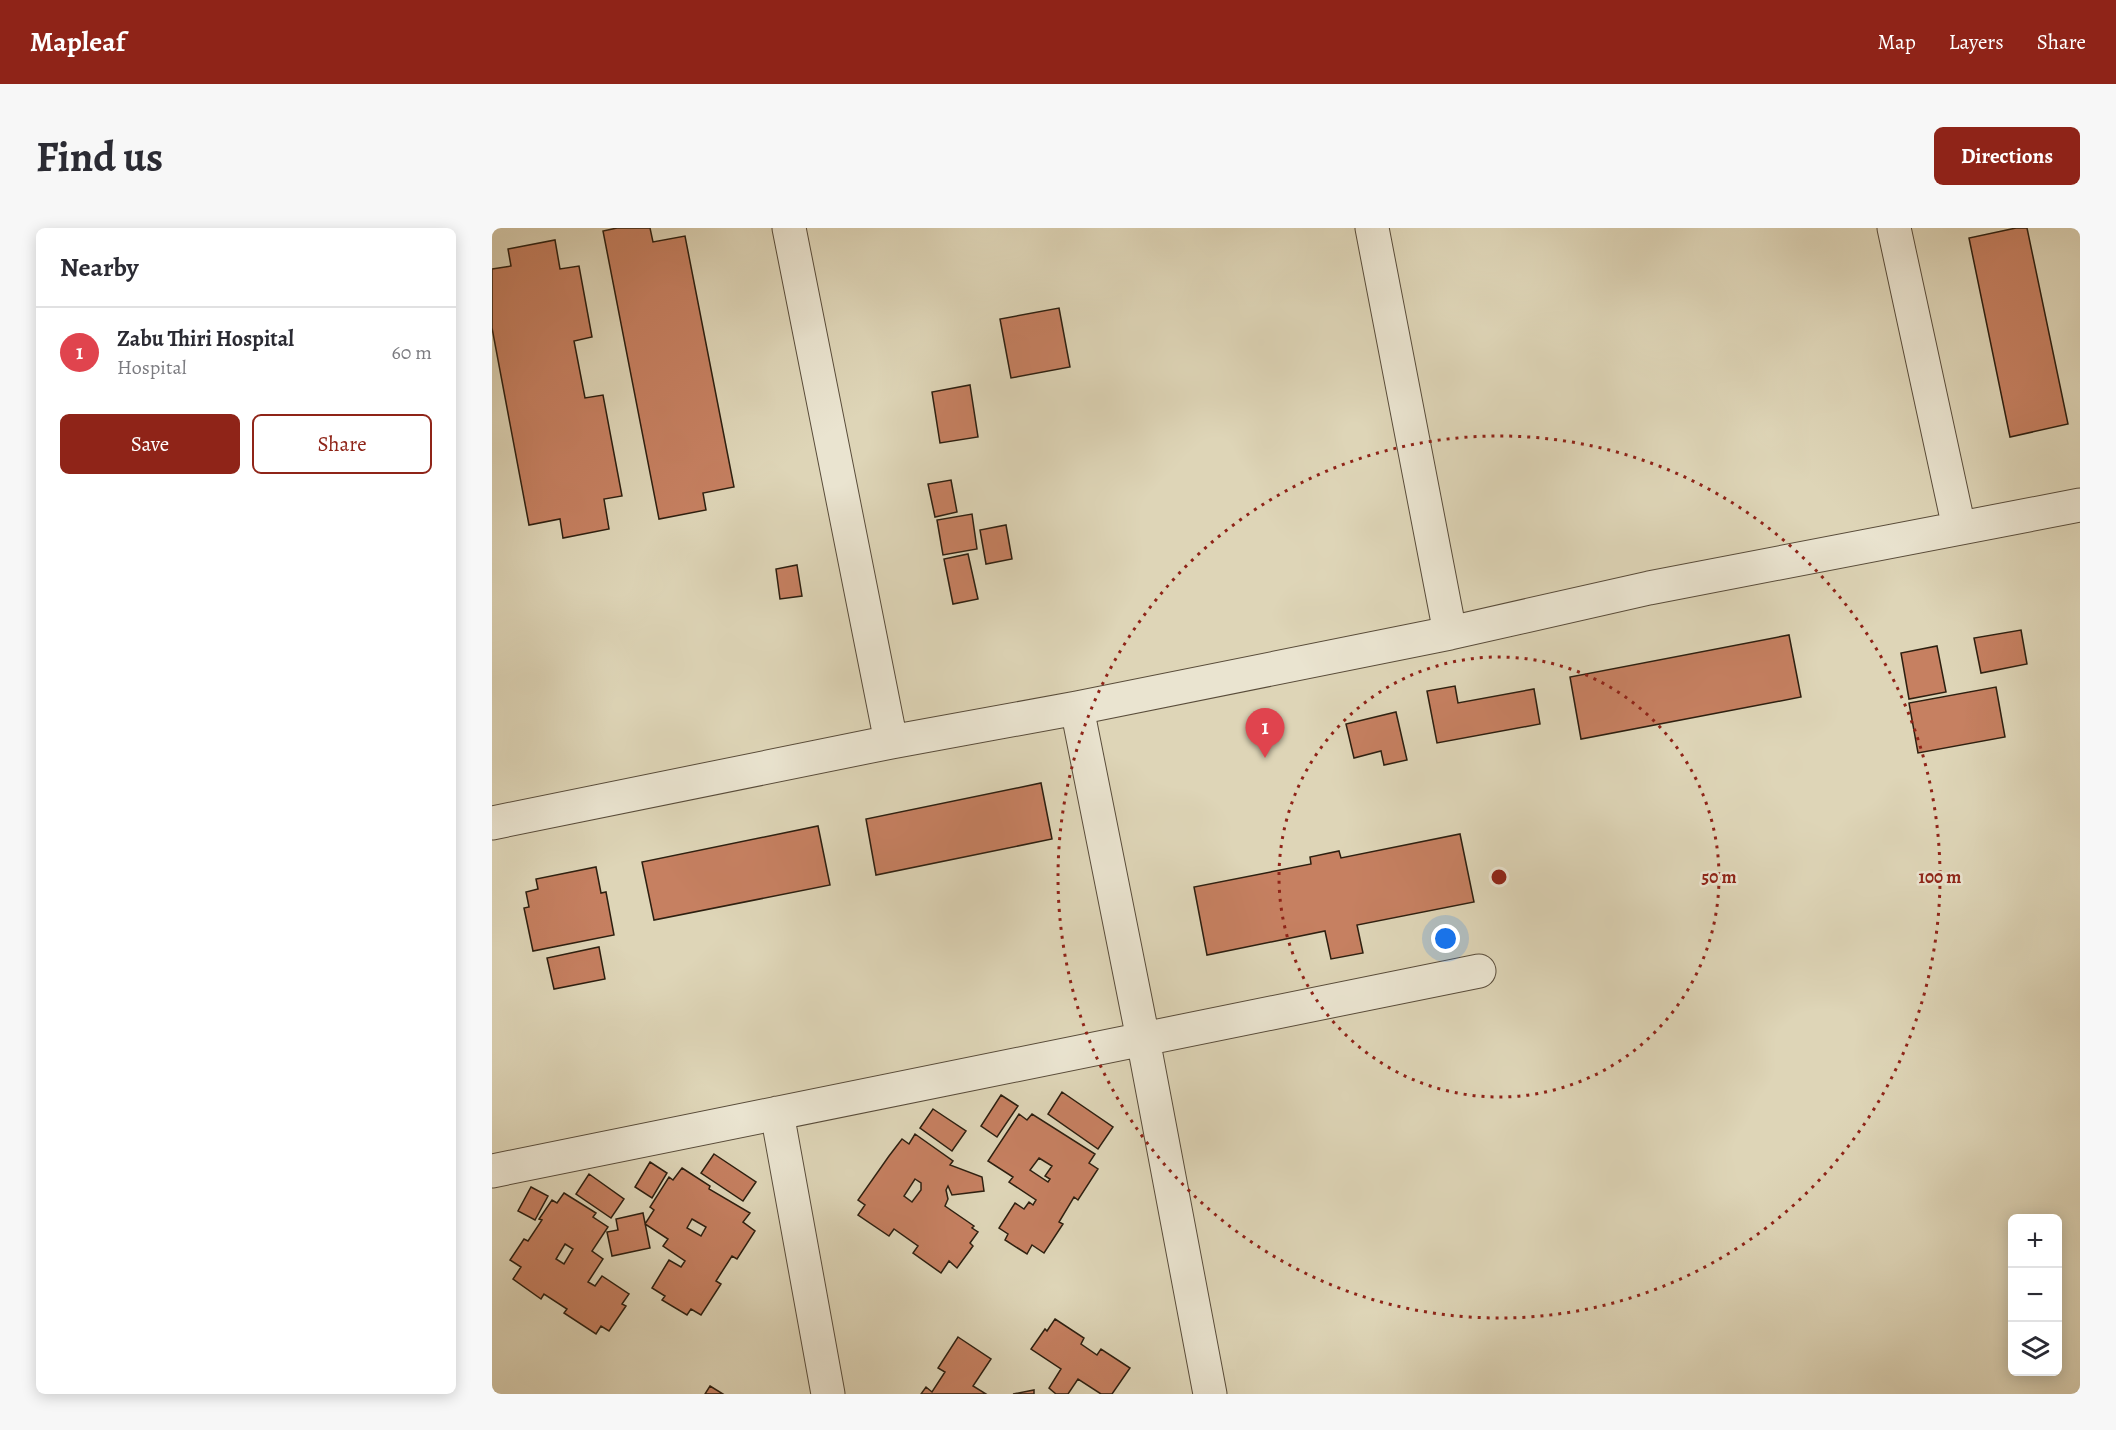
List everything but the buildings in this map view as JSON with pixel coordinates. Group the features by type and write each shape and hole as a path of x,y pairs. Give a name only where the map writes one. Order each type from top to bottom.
{"street":[{"path":"789,228 891,742"},
{"path":"1372,228 1450,633"},
{"path":"1894,228 1959,528"},
{"path":"492,823 891,742 1077,708 1450,633 1649,588 2080,505"},
{"path":"1077,708 1210,1394"},
{"path":"492,1171 1479,971"},
{"path":"777,1113 828,1394"}],"place":[{"name":"Zabu Thiri Hospital","path":"1265,758"}]}
